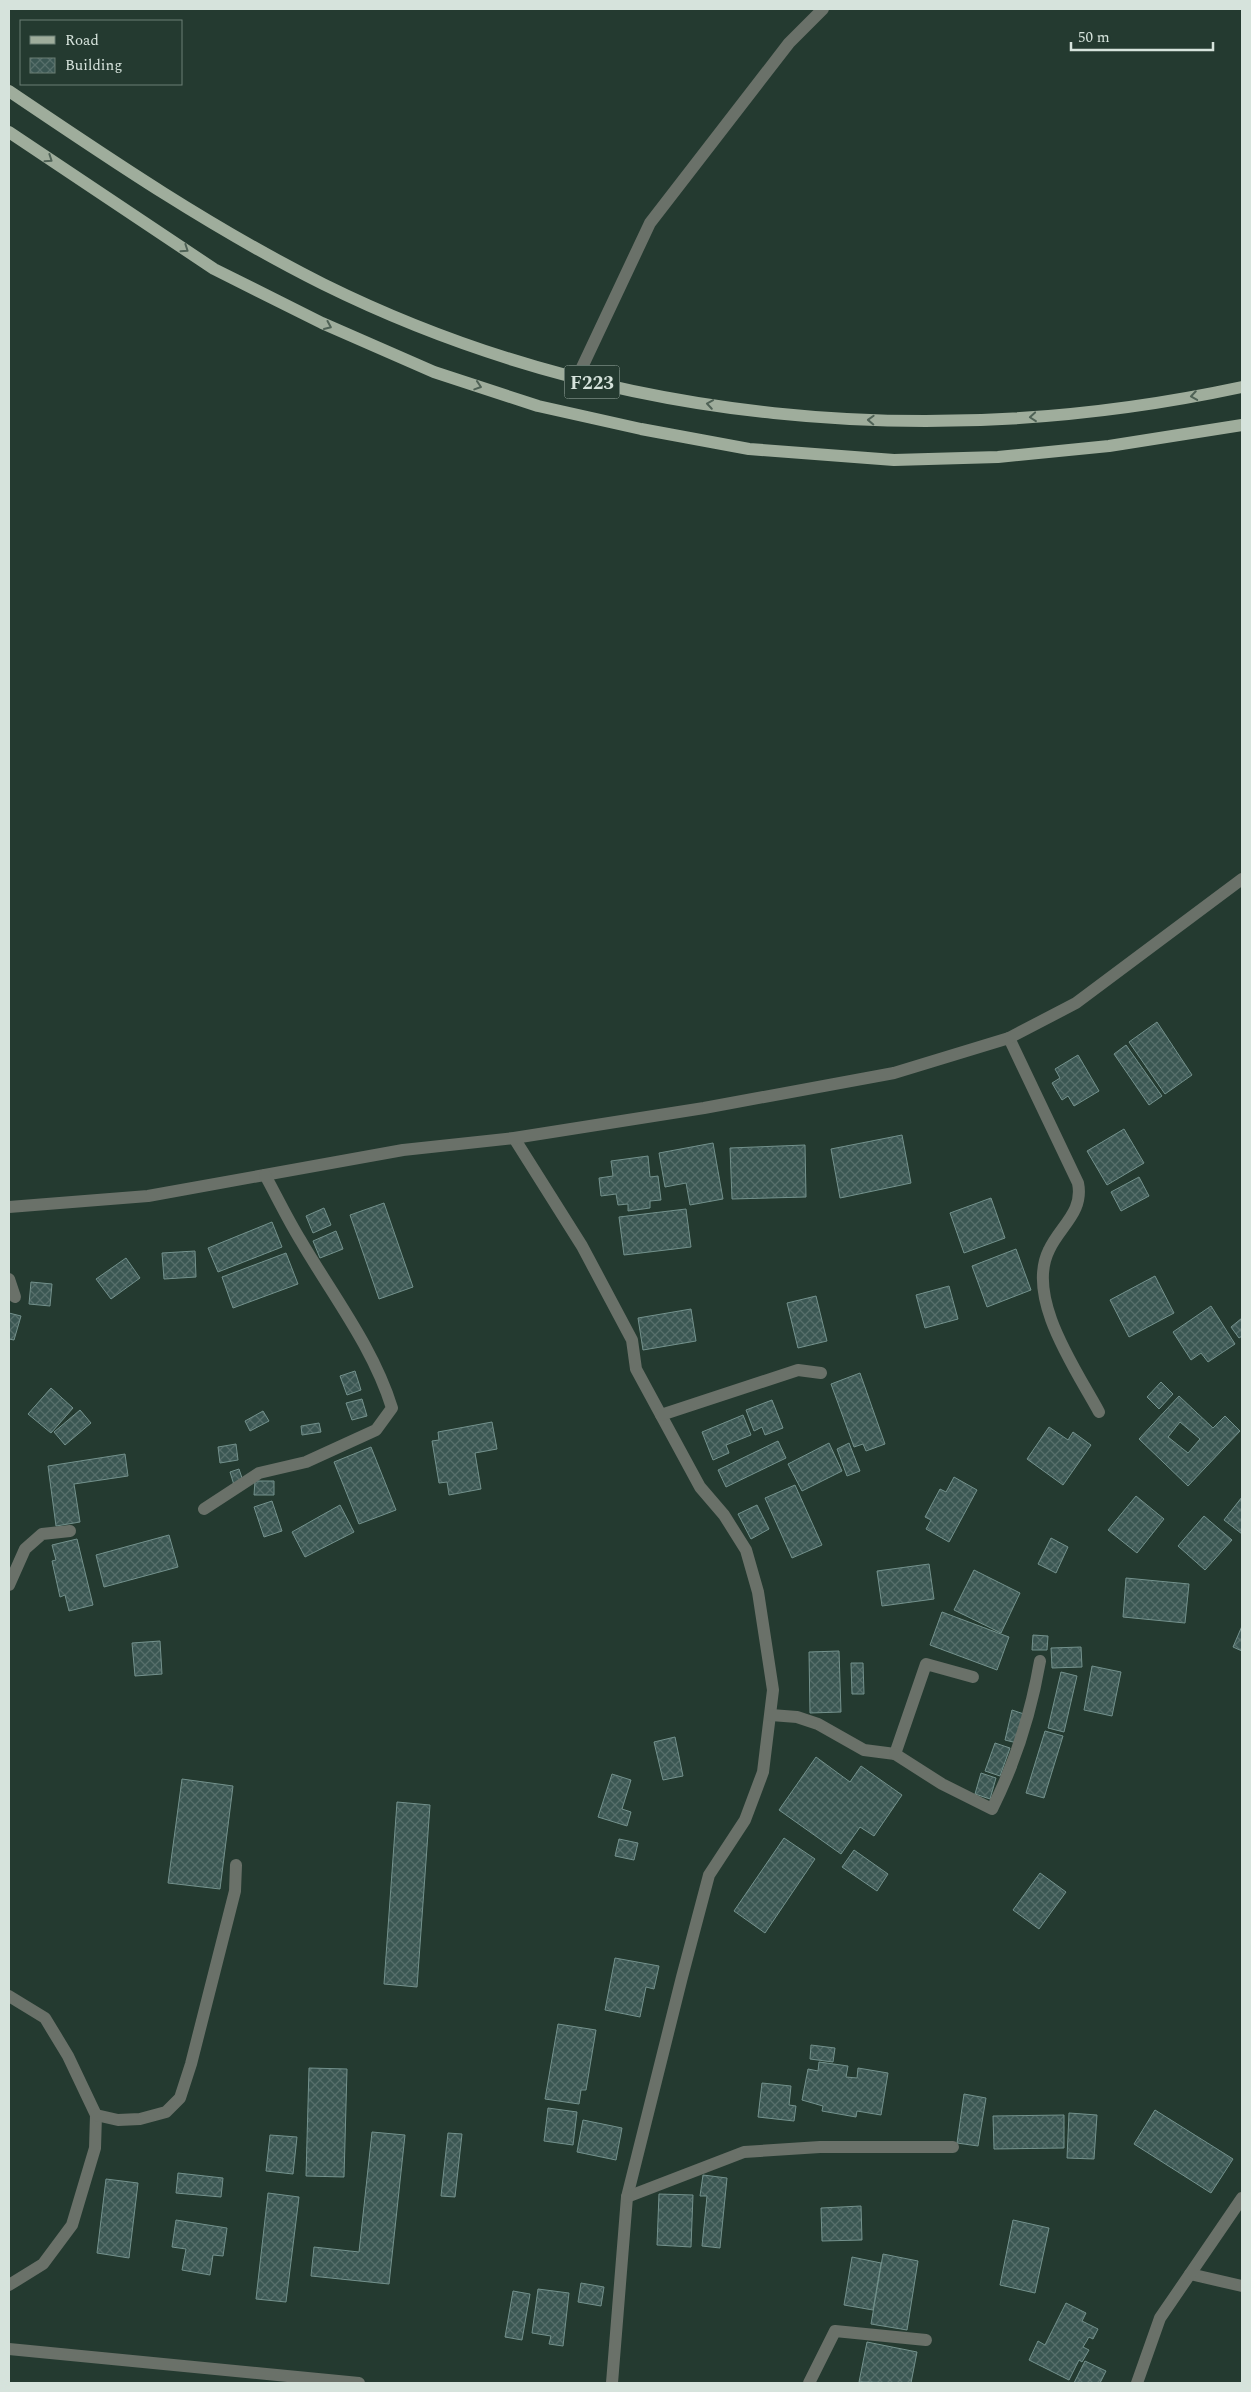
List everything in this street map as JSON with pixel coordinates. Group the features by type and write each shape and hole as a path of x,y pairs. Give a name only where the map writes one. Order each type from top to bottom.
{"main road":[{"name":"F223","path":"9,91 135,176 235,238 324,285 426,330 497,356 577,378 658,396 772,415 872,421 987,421 1101,411 1242,387"},
{"name":"F223","path":"9,132 214,269 322,323 434,372 538,406 641,429 750,449 894,460 998,457 1100,447 1242,425"}],"street":[{"path":"577,378 650,223 789,43 823,9"},
{"path":"9,1206 148,1196 403,1150 514,1138 704,1108 894,1073 1009,1038 1076,1003 1242,879"},
{"path":"1009,1038 1078,1182 1078,1206 1048,1250 1044,1262 1042,1284 1052,1324 1100,1412"},
{"path":"514,1138 582,1246 632,1340 636,1369 700,1487 724,1515 746,1550 758,1592 773,1690 763,1772 745,1820 710,1875 627,2197 612,2383"},
{"path":"204,1509 259,1473 306,1462 376,1430 392,1408 384,1380 334,1293 301,1241 265,1175"},
{"path":"9,1278 15,1297"},
{"path":"661,1415 798,1370 821,1373"},
{"path":"9,1585 24,1548 42,1534 70,1531"},
{"path":"771,1715 797,1717 811,1722 864,1750 895,1754 942,1784 992,1809 1006,1779 1034,1699 1040,1661"},
{"path":"895,1754 926,1664 973,1677"},
{"path":"96,2115 118,2120 140,2119 166,2112 180,2098 191,2064 235,1891 236,1865"},
{"path":"9,1996 45,2018 68,2056 96,2115 95,2148 72,2224 43,2264 9,2285"},
{"path":"627,2197 744,2152 820,2147 953,2147"},
{"path":"1137,2383 1160,2318 1242,2198"},
{"path":"1190,2274 1242,2286"},
{"path":"809,2383 835,2331 926,2340"},
{"path":"9,2350 359,2383"}],"building":[{"path":"1157,1022 1192,1075 1165,1094 1129,1042"},
{"path":"1126,1045 1162,1096 1149,1105 1114,1054"},
{"path":"1078,1055 1099,1091 1074,1106 1068,1096 1062,1100 1052,1083 1060,1078 1055,1069"},
{"path":"1124,1129 1144,1163 1107,1185 1087,1151"},
{"path":"902,1135 911,1183 840,1198 831,1149"},
{"path":"713,1143 723,1199 690,1205 686,1183 665,1187 659,1153"},
{"path":"805,1145 806,1197 732,1199 730,1148"},
{"path":"648,1156 650,1177 658,1176 661,1200 650,1201 650,1208 628,1211 628,1204 618,1205 616,1194 601,1196 599,1178 613,1176 611,1161"},
{"path":"1139,1177 1149,1196 1121,1211 1111,1192"},
{"path":"991,1198 1005,1238 964,1253 950,1213"},
{"path":"384,1203 413,1287 379,1299 350,1215"},
{"path":"324,1208 331,1225 313,1233 306,1216"},
{"path":"686,1209 691,1247 624,1255 619,1217"},
{"path":"272,1222 282,1247 218,1272 208,1248"},
{"path":"336,1231 343,1249 320,1258 313,1241"},
{"path":"1016,1249 1031,1290 987,1307 972,1266"},
{"path":"195,1251 196,1277 164,1279 162,1253"},
{"path":"286,1253 298,1284 233,1308 222,1277"},
{"path":"126,1258 140,1278 111,1299 96,1279"},
{"path":"1155,1276 1174,1313 1129,1337 1110,1300"},
{"path":"31,1282 52,1284 50,1306 29,1304"},
{"path":"949,1286 958,1319 925,1328 916,1295"},
{"path":"816,1296 827,1341 798,1348 787,1303"},
{"path":"1211,1306 1235,1344 1208,1362 1201,1353 1191,1360 1173,1332"},
{"path":"691,1309 696,1341 643,1350 638,1318"},
{"path":"9,1313 21,1316 14,1340 9,1339"},
{"path":"1242,1318 1242,1336 1239,1338 1231,1327"},
{"path":"355,1371 361,1390 347,1395 340,1376"},
{"path":"860,1373 885,1444 866,1451 863,1444 854,1447 831,1384"},
{"path":"1161,1382 1173,1394 1159,1409 1147,1397"},
{"path":"51,1388 73,1408 51,1433 28,1414"},
{"path":"1179,1396 1213,1428 1225,1416 1240,1431 1188,1486 1139,1439","holes":["1180,1422 1200,1439 1188,1453 1168,1437"]},
{"path":"362,1399 367,1416 352,1420 346,1403"},
{"path":"772,1400 783,1428 765,1435 762,1427 754,1431 746,1410"},
{"path":"80,1410 91,1423 65,1445 54,1432"},
{"path":"263,1411 269,1421 250,1431 245,1421"},
{"path":"743,1415 751,1435 726,1445 729,1453 713,1460 702,1432"},
{"path":"492,1422 497,1449 475,1453 481,1489 449,1495 447,1482 439,1483 432,1441 439,1440 438,1432"},
{"path":"319,1423 321,1432 302,1435 301,1426"},
{"path":"1049,1427 1068,1440 1073,1432 1091,1445 1063,1485 1027,1459"},
{"path":"778,1441 786,1458 726,1487 718,1470"},
{"path":"829,1443 842,1471 802,1491 788,1464"},
{"path":"849,1443 860,1471 847,1476 837,1449"},
{"path":"236,1444 238,1460 220,1463 218,1447"},
{"path":"371,1447 396,1510 359,1524 334,1462"},
{"path":"125,1454 128,1476 74,1484 80,1522 56,1526 48,1466"},
{"path":"239,1469 243,1481 234,1485 230,1472"},
{"path":"954,1477 977,1490 949,1542 926,1529 931,1520 925,1517 940,1489 946,1492"},
{"path":"255,1481 274,1481 274,1495 254,1495"},
{"path":"795,1485 822,1545 792,1558 765,1498"},
{"path":"1136,1496 1164,1519 1137,1553 1108,1530"},
{"path":"1242,1497 1242,1534 1224,1520"},
{"path":"272,1501 282,1531 264,1537 254,1507"},
{"path":"340,1505 354,1532 305,1557 292,1532"},
{"path":"757,1505 769,1529 751,1539 738,1514"},
{"path":"1204,1516 1232,1540 1205,1570 1178,1546"},
{"path":"169,1535 178,1567 104,1587 96,1555"},
{"path":"1051,1538 1068,1547 1056,1573 1038,1564"},
{"path":"77,1539 93,1605 69,1611 65,1595 60,1597 52,1561 56,1560 52,1545"},
{"path":"929,1564 934,1599 882,1606 877,1571"},
{"path":"974,1570 1020,1593 1001,1633 954,1610"},
{"path":"1126,1578 1189,1584 1185,1623 1123,1617"},
{"path":"942,1612 1009,1637 997,1670 930,1645"},
{"path":"1242,1626 1242,1651 1233,1647"},
{"path":"1033,1635 1048,1636 1047,1650 1032,1650"},
{"path":"160,1641 162,1674 135,1676 132,1643"},
{"path":"1081,1647 1082,1667 1052,1668 1051,1648"},
{"path":"839,1651 841,1712 810,1713 809,1652"},
{"path":"851,1663 863,1663 864,1694 852,1694"},
{"path":"1092,1666 1121,1672 1112,1716 1084,1710"},
{"path":"1061,1672 1077,1676 1064,1732 1048,1728"},
{"path":"1012,1710 1024,1714 1017,1743 1005,1740"},
{"path":"1045,1731 1063,1736 1044,1798 1026,1793"},
{"path":"675,1737 683,1776 663,1780 654,1742"},
{"path":"995,1743 1010,1748 1000,1776 985,1771"},
{"path":"816,1757 850,1782 861,1766 902,1795 874,1836 860,1827 841,1854 779,1810"},
{"path":"981,1773 996,1778 990,1799 975,1794"},
{"path":"612,1774 631,1780 622,1809 631,1812 627,1826 598,1817"},
{"path":"182,1779 233,1786 220,1889 168,1883"},
{"path":"397,1802 430,1805 417,1987 384,1984"},
{"path":"784,1838 815,1859 765,1933 734,1911"},
{"path":"619,1839 638,1843 634,1860 615,1856"},
{"path":"854,1850 888,1874 877,1891 842,1867"},
{"path":"1040,1873 1066,1892 1039,1929 1013,1910"},
{"path":"615,1958 659,1966 654,1989 646,1987 640,2017 605,2010"},
{"path":"558,2024 596,2030 586,2090 581,2090 579,2104 545,2099"},
{"path":"811,2045 835,2048 833,2062 810,2059"},
{"path":"819,2062 848,2066 846,2077 857,2078 858,2068 888,2073 881,2115 857,2111 856,2117 822,2111 823,2106 802,2100 808,2069 818,2071"},
{"path":"309,2068 347,2069 344,2177 306,2176"},
{"path":"762,2083 791,2086 789,2105 796,2106 794,2121 758,2117"},
{"path":"964,2094 986,2098 978,2146 957,2143"},
{"path":"548,2108 577,2112 573,2145 544,2141"},
{"path":"1155,2110 1233,2159 1211,2193 1134,2144"},
{"path":"1069,2113 1097,2115 1094,2159 1067,2158"},
{"path":"1064,2115 1064,2148 994,2149 993,2116"},
{"path":"583,2120 622,2128 616,2160 577,2152"},
{"path":"372,2132 405,2135 389,2284 311,2276 314,2247 359,2252"},
{"path":"448,2133 462,2134 455,2197 441,2196"},
{"path":"270,2135 297,2137 293,2174 266,2171"},
{"path":"178,2173 223,2178 221,2197 176,2193"},
{"path":"703,2175 727,2178 720,2248 702,2246 707,2196 700,2196"},
{"path":"106,2179 138,2183 129,2258 97,2253"},
{"path":"268,2193 299,2197 286,2302 256,2299"},
{"path":"659,2194 693,2195 691,2247 657,2245"},
{"path":"861,2206 862,2240 822,2241 821,2208"},
{"path":"176,2220 227,2228 223,2256 213,2255 210,2275 182,2270 186,2249 172,2247"},
{"path":"1013,2220 1049,2228 1035,2293 1000,2285"},
{"path":"883,2254 918,2261 907,2330 871,2324"},
{"path":"852,2257 881,2263 873,2310 844,2305"},
{"path":"581,2283 604,2287 601,2306 578,2302"},
{"path":"538,2289 569,2293 563,2346 549,2344 551,2336 532,2333"},
{"path":"513,2291 530,2294 522,2340 505,2337"},
{"path":"1066,2303 1086,2313 1082,2321 1098,2329 1093,2339 1089,2337 1083,2347 1089,2350 1082,2362 1079,2360 1069,2380 1029,2360 1038,2341 1045,2345"},
{"path":"867,2342 917,2352 911,2383 859,2382"},
{"path":"1085,2361 1106,2371 1100,2383 1074,2383"}]}
